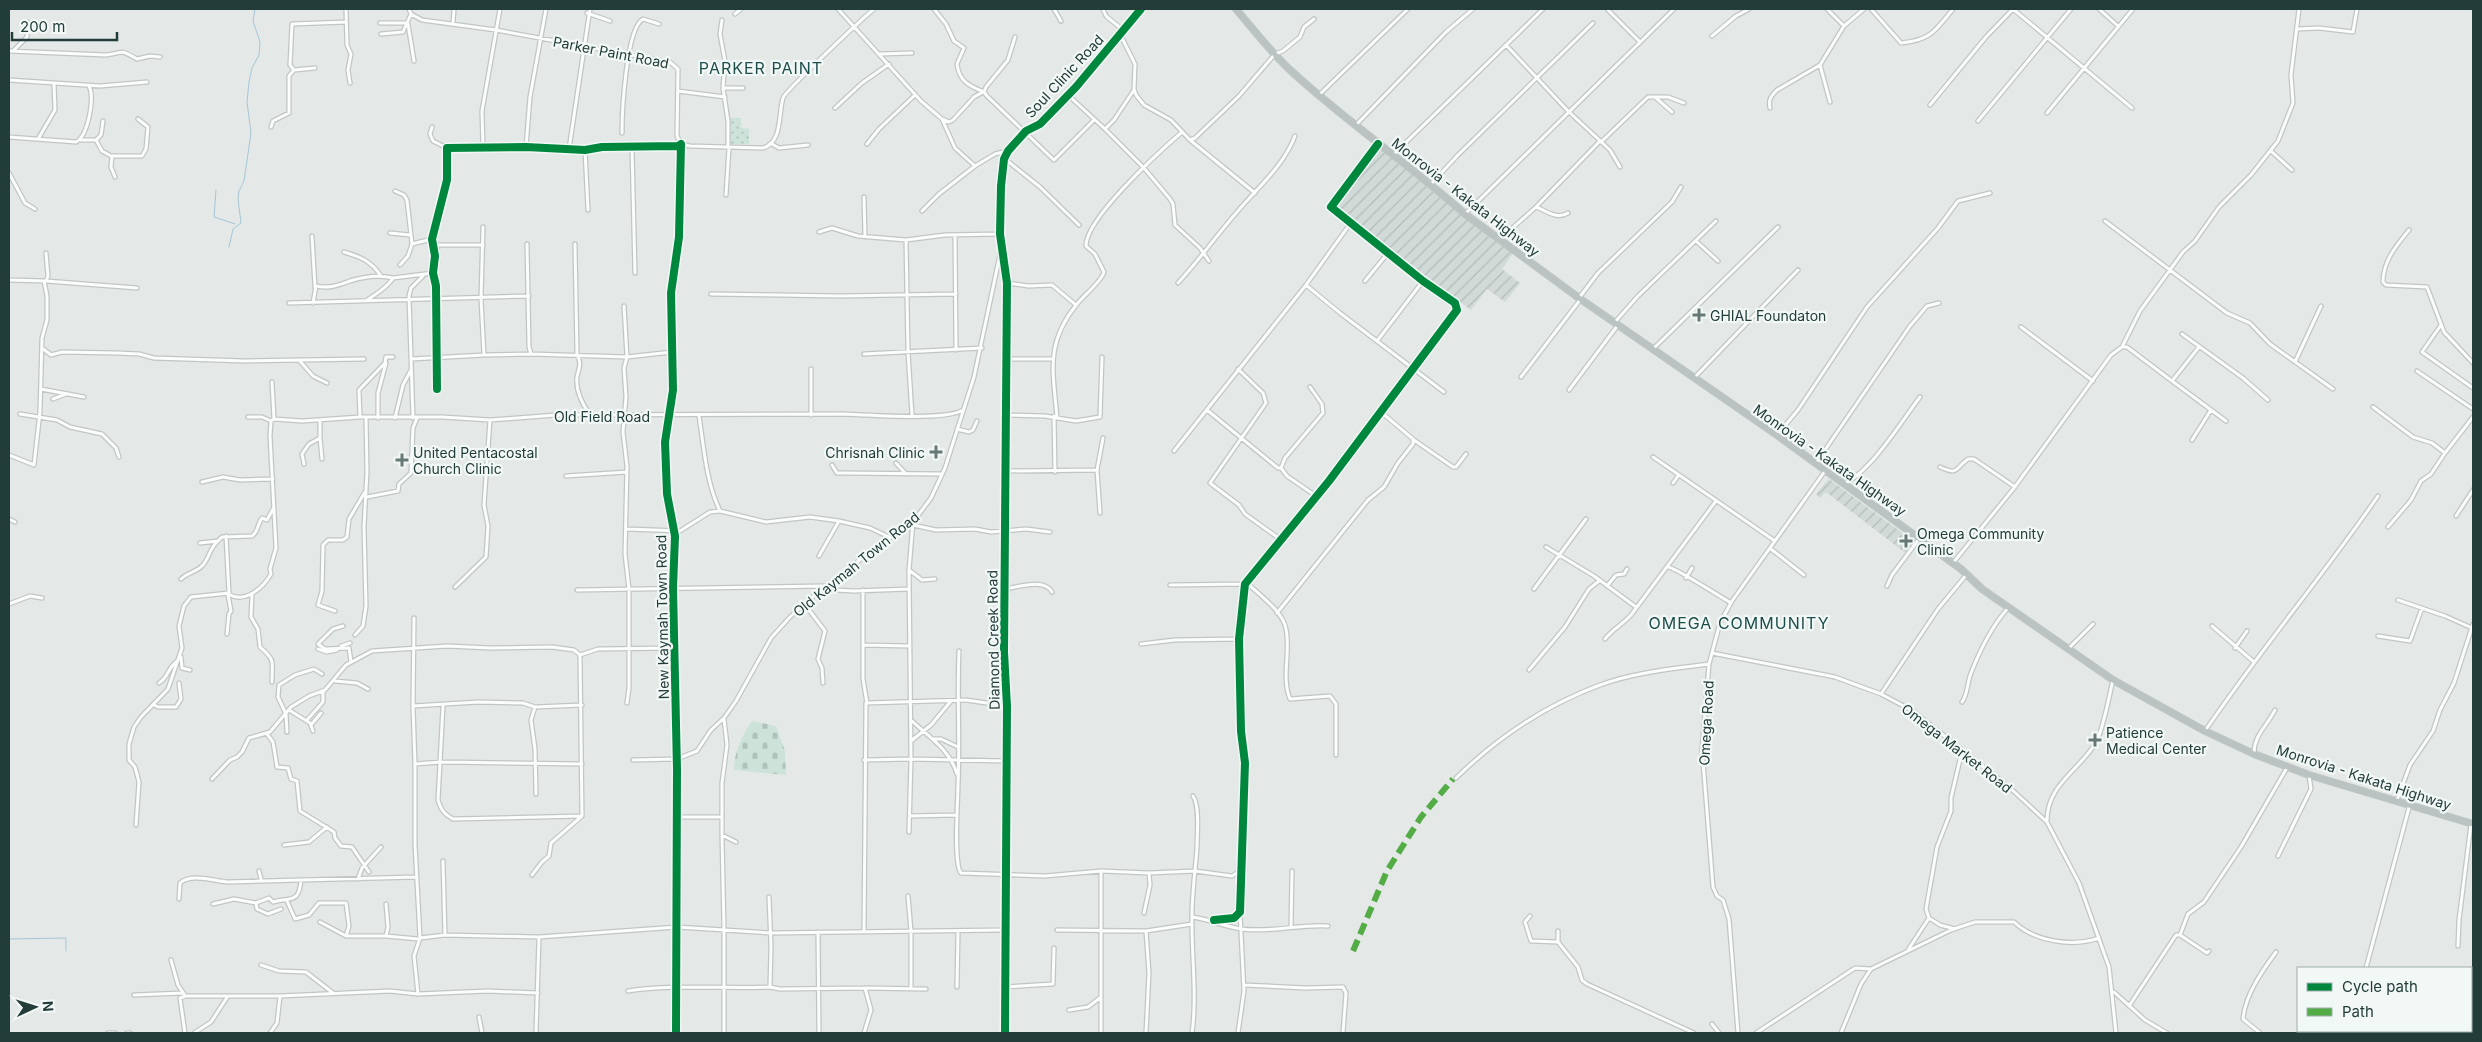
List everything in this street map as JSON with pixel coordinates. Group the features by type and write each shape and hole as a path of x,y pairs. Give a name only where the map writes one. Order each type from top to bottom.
{"highway":[{"name":"Monrovia - Kakata Highway","path":"1237,9 1288,68 1378,144 1394,154 1431,184 1465,214 1652,350 1777,435 1968,574 1982,589 2113,680 2205,731 2254,754 2309,774 2472,824"}],"street":[{"path":"346,9 347,45 351,54 348,70 350,83"},
{"path":"381,34 403,32 411,14 409,9"},
{"path":"453,23 454,9"},
{"path":"483,148 482,111 500,9"},
{"path":"526,147 530,97 546,9"},
{"path":"569,150 587,13 590,9"},
{"path":"735,14 741,9"},
{"path":"838,9 916,95 942,119 950,122 974,97 984,92 1008,60 1015,37"},
{"path":"432,127 430,134 433,141 447,148 526,147 585,150 602,147 632,148 678,146 681,144 729,148 763,148 772,144 777,136 785,93 874,9"},
{"path":"934,9 946,24 955,42 964,48 957,64 963,80 969,86 984,92 1055,160 1094,120"},
{"path":"1054,9 1061,21"},
{"path":"1103,9 1106,16 1121,32 1135,64 1134,90 1114,120 1105,128"},
{"name":"Soul Clinic Road","path":"1002,247 1000,234 1004,159 1008,151 1026,131 1040,124 1141,9"},
{"path":"1319,95 1408,9"},
{"path":"1356,125 1446,32 1473,9"},
{"path":"1394,154 1543,9"},
{"path":"1607,9 1640,42"},
{"path":"1465,214 1674,9"},
{"path":"1712,36 1736,16 1749,9"},
{"path":"1827,9 1844,26"},
{"path":"1770,108 1772,95 1777,90 1820,65 1844,26 1864,9"},
{"path":"1871,9 1901,43 1919,42 1932,35 1953,9"},
{"path":"1930,106 1986,37 2013,9 2132,108"},
{"path":"1978,121 2071,9"},
{"path":"2099,9 2118,26"},
{"path":"2047,113 2132,9"},
{"path":"1953,563 2015,487 2111,355 2122,347 2140,311 2170,270 2195,242 2219,206 2251,175 2278,141 2293,103 2291,76 2299,9"},
{"path":"2297,29 2319,28 2353,32 2357,9"},
{"path":"587,13 610,21"},
{"name":"Parker Paint Road","path":"411,14 417,19 496,30 676,65 678,72 677,136 681,144"},
{"path":"622,133 622,98 638,21 643,19 660,24"},
{"path":"1190,140 1239,96 1275,54 1283,51 1300,37 1304,27 1314,19"},
{"path":"722,20 720,34 725,61 723,88 729,148 726,195"},
{"path":"11,51 27,37 28,22"},
{"path":"294,70 290,65 292,24 346,22"},
{"path":"380,23 407,24"},
{"path":"1431,184 1593,23"},
{"path":"407,24 414,61"},
{"path":"1506,45 1568,111 1610,150 1620,167"},
{"path":"11,51 106,55 120,50 137,59 150,56 160,57"},
{"path":"880,54 912,53"},
{"path":"835,108 862,83 889,64"},
{"path":"1820,65 1830,102"},
{"path":"271,127 273,121 289,113 289,76 294,70 316,68"},
{"path":"9,80 106,86 147,82"},
{"path":"38,139 48,125 55,110 54,84"},
{"path":"80,140 87,130 92,95 89,85"},
{"path":"723,88 743,88"},
{"path":"1134,90 1144,105 1171,120 1190,140 1255,193"},
{"path":"678,91 725,97"},
{"path":"1068,94 1144,168 1173,204 1175,225 1179,231 1203,252 1209,261"},
{"path":"867,144 879,129 916,95"},
{"path":"1500,240 1631,115 1642,100 1648,96 1668,97 1684,103"},
{"path":"1655,97 1672,112"},
{"path":"96,140 102,151 112,156 138,157 144,155 148,127 138,119"},
{"path":"942,119 954,148 975,166"},
{"path":"9,137 76,142 80,140 96,140 101,135 103,121"},
{"path":"1055,472 1052,359 1056,338 1076,305 1092,286 1102,279 1104,272 1095,254 1086,246 1086,237 1096,220 1144,168 1182,132"},
{"path":"1178,283 1284,159 1295,136"},
{"name":"New Kaymah Town Road","path":"676,1033 677,760 673,588 675,531 667,494 665,442 671,416 673,390 671,294 681,213 681,144"},
{"path":"772,144 779,148 808,145"},
{"path":"1238,1033 1244,1002 1240,912 1245,763 1241,731 1239,639 1245,583 1316,496 1457,310 1455,303 1423,281 1350,224 1331,205 1378,144"},
{"path":"436,256 432,239 446,180 447,148"},
{"path":"632,148 635,273"},
{"path":"585,150 588,210"},
{"path":"922,211 939,194 975,166 995,154 1008,151"},
{"path":"2271,151 2292,170"},
{"path":"112,156 111,167 115,177"},
{"path":"1004,159 1040,186 1079,225"},
{"path":"9,173 25,203 35,209"},
{"path":"1521,377 1580,300 1579,298 1598,273 1672,202 1681,187"},
{"path":"395,191 402,193 407,200 412,244 408,256 400,265"},
{"path":"1777,435 1798,410 1867,307 1938,228 1958,201 1990,193"},
{"path":"864,197 865,237"},
{"path":"1536,207 1553,215 1563,216 1568,213"},
{"path":"1569,390 1638,296 1716,221"},
{"path":"2105,222 2227,313 2250,324 2270,344 2333,389"},
{"path":"1174,451 1306,285 1350,224"},
{"path":"483,226 481,299 484,355"},
{"path":"1652,350 1778,227"},
{"path":"819,232 832,228 865,237 906,240 956,235 1000,234"},
{"path":"2409,230 2392,251 2385,268 2383,282 2386,285 2427,287 2444,332 2473,363"},
{"path":"390,233 410,235"},
{"path":"956,235 956,350"},
{"path":"312,236 315,287 313,303"},
{"path":"412,244 432,239"},
{"path":"906,240 908,352 912,415"},
{"path":"1696,241 1718,261"},
{"path":"437,389 434,273 438,245 483,244"},
{"path":"527,244 529,347 531,354"},
{"path":"575,244 577,354 581,366 577,378 583,405 590,415"},
{"name":"Diamond Creek Road","path":"1002,247 1007,283 1004,588 1004,652 1007,706 1004,875 1005,1033"},
{"name":"Old Kaymah Town Road","path":"677,760 697,751 710,730 724,718 736,701 771,638 785,622 825,586 833,583 889,537 913,523 923,511 942,474 982,348 987,307 1002,247"},
{"path":"344,252 361,256 373,265 381,276"},
{"path":"9,455 34,465 41,389 42,348 47,311 45,281 48,276 46,253"},
{"path":"1365,281 1388,253"},
{"path":"1693,379 1798,270"},
{"path":"315,287 333,287 350,281 381,276 393,278 423,276 434,273"},
{"path":"367,496 398,491 399,484 411,473 412,435 415,418 411,370 409,299 411,288 423,276"},
{"path":"366,301 380,292 383,286 390,283 393,278"},
{"path":"9,280 137,288"},
{"path":"1377,341 1423,281"},
{"path":"1007,283 1028,286 1052,285 1076,305"},
{"path":"1306,285 1444,392"},
{"path":"711,294 841,296 956,294"},
{"path":"289,303 436,298 481,299 529,296"},
{"path":"1816,464 1910,326 1927,306 1939,303"},
{"path":"624,306 627,357 624,368 625,416 623,432 627,472 625,554 629,589 629,688 627,703"},
{"path":"2295,362 2321,306"},
{"path":"2441,325 2422,352 2473,388"},
{"path":"2021,327 2093,381"},
{"path":"2182,334 2243,378 2268,400"},
{"path":"2172,381 2199,346"},
{"path":"2122,347 2127,347 2226,421"},
{"path":"42,348 51,355 62,352 116,353 154,358 210,360 364,359"},
{"path":"864,354 982,348"},
{"path":"411,359 437,356 531,354 627,357 672,352"},
{"path":"1006,415 1055,417 1076,421 1100,416 1102,356"},
{"path":"386,357 393,357"},
{"path":"360,417 359,390 385,363 386,357"},
{"path":"378,418 378,393 387,364 386,357"},
{"path":"1007,358 1052,359"},
{"path":"298,360 313,376 327,383"},
{"path":"811,369 811,415"},
{"path":"1238,369 1266,399 1263,410 1210,483 1239,505 1245,514 1280,539"},
{"path":"395,418 403,385 411,370"},
{"path":"2417,371 2473,409"},
{"path":"190,670 182,668 180,626 184,606 191,597 228,594 242,598 252,594 264,584 271,574 276,548 270,436 273,420 272,382"},
{"path":"1281,468 1285,458 1323,413 1322,404 1310,387"},
{"path":"41,389 84,397"},
{"path":"53,399 67,394"},
{"path":"1844,484 1854,479 1868,464 1920,397"},
{"path":"2373,408 2413,437 2432,443 2445,453"},
{"name":"Old Field Road","path":"248,417 262,417 273,420 320,420 360,417 452,417 490,420 543,415 700,416 851,414 886,417 952,414 963,410"},
{"path":"1207,410 1241,439 1278,468 1281,468 1287,476 1316,496"},
{"path":"2192,440 2211,410"},
{"path":"1381,412 1413,439 1453,467 1466,454"},
{"path":"20,414 61,421 70,427 102,434 116,448 118,456"},
{"path":"700,416 708,473 720,511"},
{"path":"2388,527 2411,500 2421,481 2431,474 2473,416"},
{"path":"355,635 364,626 366,606 364,527 367,496 366,418"},
{"path":"320,420 322,458"},
{"path":"455,587 486,557 488,526 484,505 490,420"},
{"path":"957,429 969,432 973,430 977,421"},
{"path":"304,464 302,454 309,444 320,438"},
{"path":"1100,513 1097,470 1103,438"},
{"path":"1277,613 1368,500 1384,487 1398,462 1410,450 1413,439"},
{"path":"1653,457 1775,542"},
{"path":"1940,468 1952,472 1968,459 1974,459 2015,487"},
{"path":"896,463 906,474"},
{"path":"832,465 837,472 843,473 942,474"},
{"path":"1006,471 1055,472 1097,470"},
{"name":"Omega Road","path":"1738,1033 1729,919 1723,900 1717,896 1713,887 1709,851 1702,749 1709,664 1720,623 1731,603 1825,471"},
{"path":"566,476 627,472"},
{"path":"1673,482 1678,476"},
{"path":"202,482 223,477 240,480 273,479"},
{"path":"335,611 318,605 322,591 323,545 328,540 343,540 346,537 349,519 366,489"},
{"path":"2456,516 2473,490"},
{"path":"2205,731 2254,662 2354,532 2378,496"},
{"path":"1606,639 1614,628 1623,624 1636,608 1658,576 1668,567 1669,562 1716,501"},
{"path":"181,579 204,564 208,559 212,546 222,537 252,536 258,530 260,520 262,518 267,520 273,509"},
{"path":"627,528 675,531 680,530 710,512 720,511 766,522 810,517 839,521 870,528 889,537"},
{"path":"9,519 15,522"},
{"path":"1534,589 1586,520"},
{"path":"819,556 832,538 839,521"},
{"path":"909,832 912,720 909,570 913,523 936,530 975,529 991,532 1006,529 1050,532"},
{"path":"226,536 229,574 228,594 231,611 227,634"},
{"path":"1886,586 1892,575 1920,539"},
{"path":"200,543 218,541"},
{"path":"1546,547 1607,586 1636,608"},
{"path":"1771,548 1804,575"},
{"path":"1668,567 1672,567 1686,578 1731,603"},
{"path":"1686,578 1692,568"},
{"path":"1607,586 1616,575 1624,574 1627,569"},
{"path":"909,570 922,580 935,579"},
{"path":"1882,694 1938,608 1968,574"},
{"path":"1528,670 1565,627 1589,589 1599,581"},
{"path":"833,583 835,590 909,589"},
{"path":"1004,588 1042,583 1049,587 1052,592"},
{"path":"1170,584 1245,583 1277,613 1286,628 1286,680 1290,699 1330,696 1334,698 1336,704 1336,755"},
{"path":"577,590 825,586"},
{"path":"863,590 863,679 867,703 865,706 864,760 864,931"},
{"path":"252,594 251,617 258,629 260,647 270,653 272,658 272,682"},
{"path":"9,604 30,596 42,598"},
{"path":"812,598 809,610 825,631 818,659 822,668 823,683"},
{"path":"2397,800 2410,765 2432,731 2454,683 2472,626 2398,600"},
{"path":"1962,702 1979,654 2008,607"},
{"path":"2378,636 2410,641 2422,608"},
{"path":"414,618 412,649 416,764 416,877 419,939 414,956 418,994"},
{"path":"2068,650 2093,624"},
{"path":"343,626 332,629 318,644 325,649 338,649 350,643"},
{"path":"2212,626 2235,648 2254,662"},
{"path":"2235,648 2247,631"},
{"path":"1141,644 1175,640 1239,639"},
{"path":"212,779 230,760 242,752 250,738 267,734 289,710 309,696 323,691 335,681 346,666 372,651 388,648 412,649 447,646 490,648 552,647 574,650 580,655 582,816 550,843 550,856 542,862 532,875"},
{"path":"863,646 910,646"},
{"path":"318,649 327,652 343,648 350,649 351,662"},
{"path":"580,655 598,649 674,648"},
{"path":"959,651 956,815 959,871 965,873 1045,876 1101,871 1149,873 1195,871 1232,876 1241,871"},
{"name":"Omega Market Road","path":"1712,653 1835,677 1882,694 1913,711 2010,787 2047,822 2079,883 2109,967 2116,1033"},
{"path":"136,824 139,782 135,767 130,760 129,744 134,727 168,689 181,654"},
{"path":"159,683 165,680 169,670 177,662"},
{"path":"1456,778 1516,728 1568,700 1601,685 1656,672 1709,664"},
{"path":"287,732 286,714 278,697 280,685 295,676 314,669 322,674"},
{"path":"2047,822 2046,814 2056,786 2067,778 2096,743 2113,680"},
{"path":"335,681 357,683 368,689"},
{"path":"154,704 158,707 176,707 181,699 179,683"},
{"path":"307,720 323,702 323,691"},
{"path":"867,703 911,700 957,700 1007,706"},
{"path":"911,741 924,732 951,701"},
{"path":"413,706 443,706 478,702 523,702 535,707 582,705"},
{"path":"443,706 438,800 441,809 453,820 582,816"},
{"path":"535,707 531,720 536,794"},
{"path":"289,710 307,720 313,731"},
{"path":"2254,754 2254,740 2267,726 2275,710"},
{"path":"311,725 321,713"},
{"path":"724,718 727,745 722,783 721,817 725,989 724,1033"},
{"path":"912,720 932,738 950,759 958,785"},
{"path":"267,734 273,742 277,766 288,768 291,779 297,781 300,811 334,832 335,838 341,846 352,848 369,872"},
{"path":"932,738 958,747"},
{"path":"1955,929 1940,925 1929,918 1926,909 1937,847 1951,811 1951,798 1962,751"},
{"path":"864,760 958,759 1006,761"},
{"path":"633,760 677,760"},
{"path":"416,764 441,762 582,764"},
{"path":"2129,1006 2145,985 2152,970 2171,941 2176,935 2180,934 2188,914 2204,902 2241,847 2288,766"},
{"path":"2278,856 2311,789 2309,774"},
{"path":"1192,1033 1195,998 1192,917 1198,804 1193,796"},
{"path":"2366,967 2411,804"},
{"path":"910,816 956,815"},
{"path":"676,817 721,817"},
{"path":"2458,946 2459,920 2472,824"},
{"path":"284,845 309,842 327,827"},
{"path":"722,835 736,842"},
{"path":"358,879 365,866 382,847"},
{"path":"443,861 445,935"},
{"path":"1291,927 1292,870"},
{"path":"259,871 261,880"},
{"path":"1101,871 1101,1033"},
{"path":"1144,913 1150,885 1149,873"},
{"path":"179,899 182,880 206,879 227,882 416,877"},
{"path":"213,904 234,899 256,903 269,898 273,902 287,901 296,897 301,880"},
{"path":"908,896 912,931 912,988"},
{"path":"769,897 771,933 770,987"},
{"path":"287,901 295,919 309,916 319,903 346,903 349,926 346,936"},
{"path":"256,903 257,909 268,914 281,909"},
{"path":"386,904 388,921 386,936"},
{"path":"1214,920 1234,918 1240,912"},
{"path":"1530,916 1525,922 1531,942 1558,942"},
{"path":"1192,917 1214,920 1240,929 1328,926"},
{"path":"1908,950 1929,918"},
{"path":"320,922 346,936 386,936 419,939 445,935 539,937 677,927 771,933 1004,930"},
{"path":"1841,1033 1861,984 1872,969 1955,929 1975,922 2014,922 2022,930 2052,941 2084,943 2099,938"},
{"path":"1057,930 1101,932 1146,931 1192,924"},
{"path":"957,986 958,931"},
{"path":"1146,931 1149,973 1146,1033"},
{"path":"1558,931 1558,942 1578,967 1582,980 1587,984 1694,1033"},
{"path":"818,932 819,1033"},
{"path":"2180,934 2200,950 2207,953 2209,951"},
{"path":"536,1033 539,937"},
{"path":"1004,987 1053,984 1054,948"},
{"path":"2260,1033 2243,1019 2244,1008 2263,970 2276,952"},
{"path":"171,960 178,985 184,994"},
{"path":"261,965 279,971 306,972 333,993"},
{"path":"1756,1033 1855,968 1872,969"},
{"path":"1244,985 1345,988 1343,1033"},
{"path":"628,991 676,987 725,989 770,987 780,989 926,989"},
{"path":"864,1033 871,1010 865,988"},
{"path":"134,995 280,996 390,991 418,994 488,991 511,994 538,993"},
{"path":"2113,991 2145,1020 2167,1033"},
{"path":"184,994 180,998 184,1033"},
{"path":"194,1033 211,1022 228,996"},
{"path":"270,1033 277,1023 280,996"},
{"path":"1070,1010 1088,1007 1101,997"},
{"path":"479,1017 482,1033"},
{"path":"1712,1024 1719,1033"},
{"path":"108,1033 115,1033"}],"shaded area":[{"path":"1379,146 1516,249 1502,269 1520,283 1505,302 1487,289 1471,310 1334,206"},
{"path":"1829,479 1916,543 1908,555 1826,492 1820,498 1816,494"}],"green space":[{"path":"729,118 741,118 741,128 749,129 749,144 729,144"},
{"path":"752,721 776,726 785,751 786,775 734,770 735,756 739,744"}],"waterway":[{"path":"229,247 233,229 241,223 238,199 239,191 244,181 251,133 247,102 252,68 259,55 260,42 253,21 255,9"},
{"path":"216,190 214,217 235,224"},
{"path":"9,939 66,938 66,951"}],"marked path":[{"path":"1353,951 1387,871 1421,817 1453,779"}],"cycle path":[{"path":"1005,1033 1007,706 1004,652 1007,283 1000,234 1001,186 1004,159 1008,151 1026,131 1040,124 1076,87 1141,9"},
{"path":"437,389 436,286 433,273 435,256 432,239 447,180 447,148 526,147 585,150 602,147 678,146 681,144 679,237 671,293 673,390 665,442 667,494 675,536 673,588 677,769 676,1033"},
{"path":"1214,920 1234,918 1240,912 1245,763 1241,731 1239,639 1245,584 1329,481 1457,310 1455,303 1423,281 1331,207 1378,144"}],"place":[{"name":"GHIAL Foundaton","path":"1699,315"},
{"name":"Chrisnah Clinic","path":"936,452"},
{"name":"United Pentacostal Church Clinic","path":"402,460"},
{"name":"Omega Community Clinic","path":"1906,541"},
{"name":"Patience Medical Center","path":"2095,740"}],"district":[{"name":"PARKER PAINT","path":"761,68"},
{"name":"OMEGA COMMUNITY","path":"1739,623"}]}
